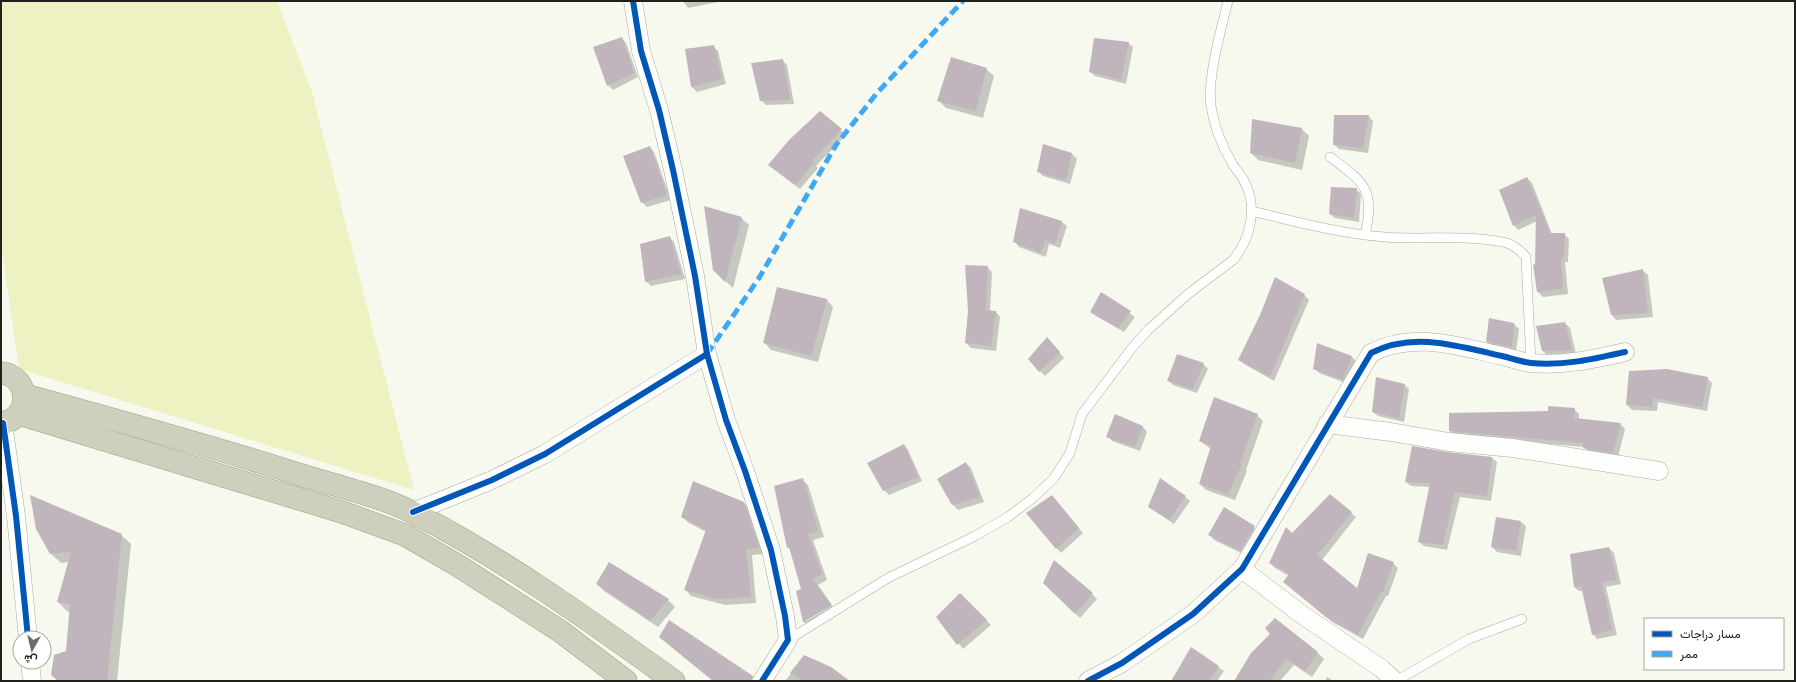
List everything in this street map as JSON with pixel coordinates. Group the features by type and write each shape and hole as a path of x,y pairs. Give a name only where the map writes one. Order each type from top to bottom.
{"highway":[{"path":"1,373 15,378 22,386 12,414"},
{"path":"12,414 207,445 377,498 413,512 498,561 591,622 674,681"},
{"path":"12,414 342,512 405,535 457,565 560,631 626,681"}],"street":[{"path":"633,1 641,51 659,110 695,276 707,354 726,420 745,471 771,550 788,640 762,681"},
{"path":"1088,681 1122,663 1193,614 1242,569 1327,424 1371,354 1395,343 1411,340 1455,345 1530,363 1559,364 1581,362 1625,352"},
{"path":"413,512 492,480 545,454 707,354"},
{"path":"12,414 16,516 27,630"},
{"path":"1327,424 1391,432 1449,442 1513,448 1659,471"},
{"path":"1242,569 1301,614 1382,669 1396,681"},
{"path":"31,670 32,681"}],"lane":[{"path":"788,640 888,578 975,536 1008,517 1033,498 1054,478 1070,453 1082,414 1132,348 1167,312 1233,260 1240,252 1250,229 1251,196 1244,181 1225,150 1217,130 1211,105 1212,80 1228,1"},
{"path":"1330,157 1366,187 1370,212 1365,234"},
{"path":"1251,210 1339,231 1385,237 1484,240 1506,243 1518,248 1526,257 1530,363"},
{"path":"1396,681 1468,638 1522,619"}],"green space":[{"path":"1,1 277,1 312,92 414,490 19,369 1,244"}],"building":[{"path":"622,37 634,73 607,86 593,47"},
{"path":"1094,38 1129,42 1121,80 1089,72"},
{"path":"714,45 722,79 691,87 685,49"},
{"path":"951,57 987,68 976,111 937,101"},
{"path":"783,59 790,100 760,101 751,63"},
{"path":"820,111 842,129 812,161 814,163 795,185 768,165 789,140"},
{"path":"1334,115 1369,115 1363,148 1333,145"},
{"path":"1252,119 1302,128 1295,163 1250,153"},
{"path":"1043,144 1072,153 1066,180 1037,172"},
{"path":"650,146 667,195 641,203 623,156"},
{"path":"1527,177 1550,233 1565,233 1564,258 1561,258 1563,289 1537,292 1533,265 1535,264 1536,215 1513,226 1499,190"},
{"path":"1331,187 1357,188 1354,218 1329,214"},
{"path":"704,206 742,217 725,282 713,270"},
{"path":"1020,208 1062,221 1055,244 1045,240 1041,253 1013,242"},
{"path":"670,236 681,274 645,282 640,244"},
{"path":"965,265 988,266 986,310 996,311 991,346 965,343 968,311"},
{"path":"1643,269 1648,313 1611,315 1602,278"},
{"path":"1275,277 1305,294 1270,377 1238,360 1260,315"},
{"path":"777,287 827,299 811,356 763,343"},
{"path":"1101,292 1131,311 1118,328 1090,312"},
{"path":"1489,318 1514,323 1512,347 1486,342"},
{"path":"1565,322 1572,350 1542,351 1536,326"},
{"path":"1047,337 1060,352 1039,372 1028,359"},
{"path":"1317,343 1352,356 1343,380 1313,369"},
{"path":"1177,354 1204,363 1193,389 1167,381"},
{"path":"1667,369 1708,377 1702,407 1653,398 1652,407 1626,405 1629,371"},
{"path":"1376,377 1405,384 1399,418 1372,412"},
{"path":"1214,397 1258,414 1240,463 1242,464 1228,494 1199,484 1211,446 1199,441"},
{"path":"1548,406 1575,408 1574,418 1621,423 1613,453 1583,448 1583,443 1449,431 1449,413 1548,411"},
{"path":"1115,414 1143,426 1135,447 1106,437"},
{"path":"904,444 918,477 883,491 867,463"},
{"path":"1412,446 1492,457 1487,496 1455,492 1443,545 1418,542 1430,483 1405,482"},
{"path":"966,462 980,497 952,505 937,479"},
{"path":"803,478 818,531 808,534 822,574 813,579 832,606 803,622 796,591 801,589 789,547 787,548 774,486"},
{"path":"1160,478 1186,496 1169,520 1148,507"},
{"path":"693,481 744,502 759,548 746,549 751,597 718,599 684,590 706,530 681,517"},
{"path":"1330,494 1352,512 1317,555 1357,588 1368,553 1394,562 1383,592 1381,592 1358,635 1326,617 1283,582 1289,574 1269,563 1286,527 1292,533"},
{"path":"30,495 122,534 107,681 58,681 51,675 54,655 66,651 70,604 57,602 71,552 50,554 36,529"},
{"path":"1052,495 1079,528 1056,549 1026,513"},
{"path":"1224,507 1255,526 1240,551 1208,535"},
{"path":"1496,517 1521,521 1516,551 1491,547"},
{"path":"1609,547 1617,580 1602,582 1612,630 1592,635 1581,586 1574,587 1570,554"},
{"path":"1054,560 1093,593 1075,614 1043,583"},
{"path":"609,562 669,599 650,621 596,584"},
{"path":"960,593 987,620 957,645 936,617"},
{"path":"1275,618 1318,652 1305,671 1287,659 1270,681 1234,681 1251,653 1270,634 1265,628"},
{"path":"669,620 753,676 752,681 713,681 659,637"},
{"path":"1191,647 1219,666 1209,681 1171,681"},
{"path":"804,655 831,667 850,681 803,681 790,673"}],"marked path":[{"path":"707,354 759,278 836,145 877,93 963,1"}],"cycle path":[{"path":"633,1 641,51 659,110 673,170 695,276 707,354 726,420 745,471 771,550 785,616 788,640 762,681"},
{"path":"1088,681 1122,663 1193,614 1242,569 1371,353 1387,346 1403,343 1436,342 1528,362 1555,364 1625,352"},
{"path":"413,512 492,480 545,454 707,354"},
{"path":"3,423 16,516 27,630"}]}
